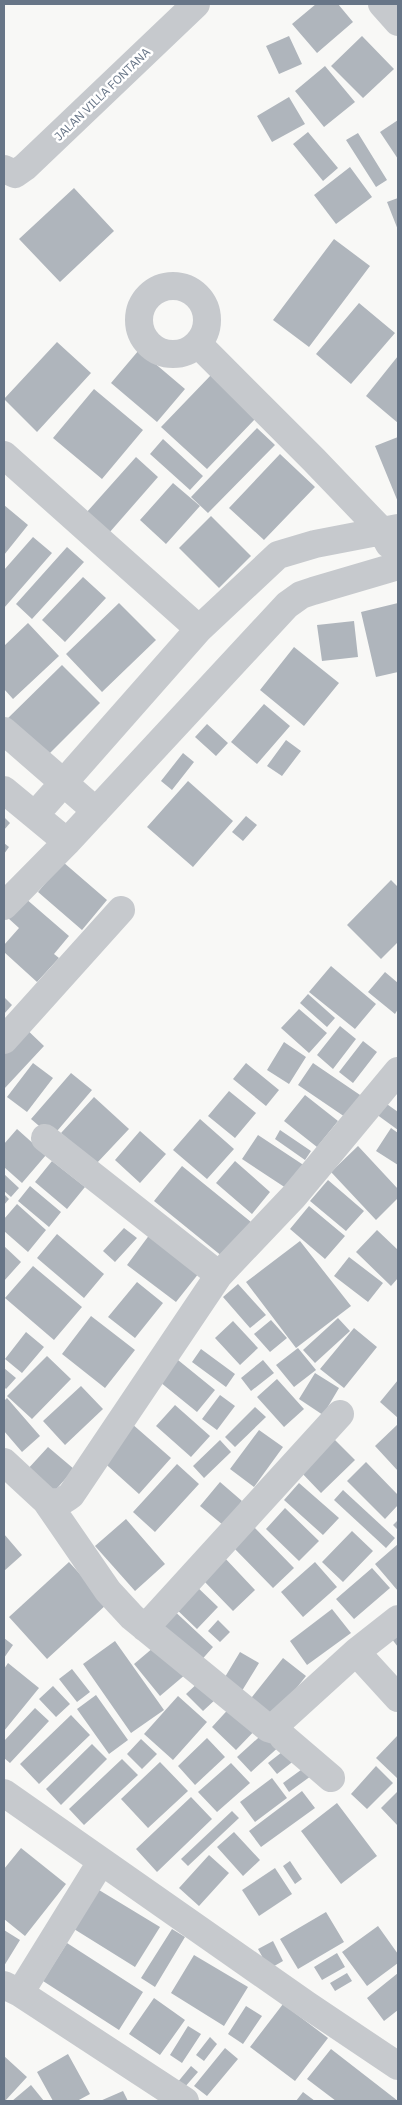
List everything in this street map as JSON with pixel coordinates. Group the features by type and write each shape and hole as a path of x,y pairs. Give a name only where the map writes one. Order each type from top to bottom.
{"street":[{"name":"JALAN VILLA FONTANA","path":"4,169 15,174 25,167 196,4"},
{"path":"382,4 398,22"},
{"path":"4,906 67,842 287,605 301,595 313,590 398,564 390,529 307,453 199,344"},
{"path":"4,455 200,629"},
{"path":"36,815 63,782 200,629 278,555 315,544 390,529"},
{"path":"4,731 96,811"},
{"path":"4,790 67,842"},
{"path":"4,1040 121,910"},
{"path":"46,1501 56,1504 62,1502 70,1495 219,1275 294,1196 398,1071"},
{"path":"45,1138 219,1275"},
{"path":"145,1628 340,1414"},
{"path":"4,1462 46,1501 108,1591 145,1628 268,1728 278,1731 331,1778"},
{"path":"278,1731 277,1726 279,1722 356,1652 398,1619"},
{"path":"356,1652 398,1698"},
{"path":"4,1793 307,2006 398,2066"},
{"path":"101,1862 12,1989 185,2101"}],"building":[{"path":"316,4 338,4 353,22 317,53 292,24"},
{"path":"289,36 302,64 279,74 266,46"},
{"path":"362,36 394,69 363,98 331,66"},
{"path":"325,66 355,102 324,127 295,91"},
{"path":"289,97 305,124 272,142 257,116"},
{"path":"398,120 398,159 380,132"},
{"path":"308,132 338,168 323,181 293,144"},
{"path":"358,133 387,180 376,187 346,140"},
{"path":"350,167 372,197 336,224 314,195"},
{"path":"74,188 114,231 60,282 19,239"},
{"path":"398,198 398,230 387,202"},
{"path":"334,239 370,266 309,347 273,320"},
{"path":"359,303 395,333 351,384 316,354"},
{"path":"57,342 91,373 37,432 4,399"},
{"path":"139,350 185,389 157,422 111,383"},
{"path":"398,356 398,423 366,396"},
{"path":"212,374 257,417 207,469 161,427"},
{"path":"94,389 143,430 102,479 53,438"},
{"path":"257,428 275,445 208,513 191,497"},
{"path":"398,437 398,502 375,446"},
{"path":"163,439 203,476 190,490 150,454"},
{"path":"280,454 315,487 264,540 229,508"},
{"path":"136,457 158,477 109,533 86,513"},
{"path":"173,483 200,506 166,544 140,520"},
{"path":"4,505 28,525 4,555"},
{"path":"211,516 251,556 219,588 179,548"},
{"path":"33,537 52,553 4,608 4,570"},
{"path":"67,547 84,562 32,619 16,604"},
{"path":"83,577 106,598 65,642 42,620"},
{"path":"119,603 156,640 102,692 66,654"},
{"path":"398,603 398,672 376,677 361,612"},
{"path":"354,621 358,657 322,661 317,625"},
{"path":"28,623 59,656 13,699 4,689 4,646"},
{"path":"294,647 339,683 304,726 260,690"},
{"path":"62,665 100,703 42,761 4,722"},
{"path":"264,704 290,726 257,764 231,742"},
{"path":"207,724 228,743 216,756 195,737"},
{"path":"286,740 301,751 282,776 267,766"},
{"path":"183,753 194,762 172,790 161,781"},
{"path":"188,781 233,821 193,867 147,827"},
{"path":"246,816 257,825 243,841 232,832"},
{"path":"4,817 10,823 4,830"},
{"path":"4,843 9,847 4,854"},
{"path":"63,862 107,900 82,930 38,892"},
{"path":"391,880 398,887 398,942 381,959 347,925"},
{"path":"25,898 69,936 54,954 59,958 37,982 4,952 4,945 19,928 8,918"},
{"path":"331,966 376,1004 355,1029 309,992"},
{"path":"385,972 398,983 398,1009 395,1014 368,992"},
{"path":"308,994 335,1018 327,1027 300,1003"},
{"path":"4,997 12,1005 4,1014"},
{"path":"299,1009 327,1033 309,1053 281,1028"},
{"path":"21,1024 44,1046 4,1089 4,1043"},
{"path":"340,1026 356,1039 333,1069 317,1055"},
{"path":"363,1041 377,1052 353,1083 339,1072"},
{"path":"284,1042 306,1057 289,1084 267,1070"},
{"path":"33,1063 53,1078 27,1112 7,1097"},
{"path":"246,1063 279,1090 266,1106 233,1079"},
{"path":"313,1063 363,1097 348,1119 298,1085"},
{"path":"71,1073 92,1090 52,1137 31,1119"},
{"path":"229,1091 256,1113 235,1138 208,1116"},
{"path":"305,1095 338,1121 317,1147 284,1121"},
{"path":"94,1097 129,1129 96,1164 61,1133"},
{"path":"384,1102 398,1112 398,1130 376,1114"},
{"path":"200,1119 234,1149 207,1179 173,1150"},
{"path":"391,1128 398,1133 398,1165 376,1151"},
{"path":"17,1129 46,1155 22,1183 4,1167 4,1144"},
{"path":"280,1130 311,1151 305,1160 275,1139"},
{"path":"140,1131 166,1154 140,1183 115,1160"},
{"path":"258,1135 305,1166 289,1190 242,1159"},
{"path":"358,1146 398,1189 398,1198 376,1220 331,1172"},
{"path":"52,1161 85,1187 67,1209 35,1182"},
{"path":"235,1161 270,1192 252,1214 216,1183"},
{"path":"182,1166 251,1222 223,1257 154,1201"},
{"path":"4,1174 19,1188 11,1197 4,1191"},
{"path":"328,1180 364,1211 346,1231 310,1201"},
{"path":"30,1186 61,1212 49,1227 18,1201"},
{"path":"4,1194 9,1199 4,1205"},
{"path":"17,1204 46,1230 28,1252 4,1231 4,1219"},
{"path":"309,1206 345,1236 325,1259 290,1229"},
{"path":"124,1228 137,1238 115,1262 103,1251"},
{"path":"153,1230 203,1268 176,1302 127,1265"},
{"path":"377,1230 398,1250 398,1278 391,1286 356,1252"},
{"path":"57,1234 104,1274 84,1298 37,1258"},
{"path":"300,1241 351,1306 296,1348 246,1282"},
{"path":"4,1246 21,1262 4,1281"},
{"path":"349,1257 383,1283 368,1302 334,1276"},
{"path":"33,1266 82,1307 54,1340 5,1298"},
{"path":"137,1282 163,1303 135,1338 108,1317"},
{"path":"238,1284 266,1315 250,1328 223,1297"},
{"path":"91,1316 135,1350 105,1388 62,1354"},
{"path":"338,1318 350,1331 315,1363 303,1350"},
{"path":"271,1320 287,1338 270,1352 254,1334"},
{"path":"233,1321 258,1348 240,1365 215,1338"},
{"path":"354,1328 377,1347 344,1388 320,1369"},
{"path":"26,1332 44,1347 22,1373 5,1359"},
{"path":"298,1348 316,1370 294,1387 276,1365"},
{"path":"201,1349 235,1374 226,1387 192,1362"},
{"path":"47,1356 71,1379 32,1419 7,1396"},
{"path":"178,1360 215,1390 197,1412 160,1382"},
{"path":"263,1360 274,1373 251,1391 241,1378"},
{"path":"4,1368 16,1378 6,1389 4,1387"},
{"path":"315,1373 339,1388 323,1415 299,1399"},
{"path":"277,1379 304,1409 284,1427 257,1397"},
{"path":"398,1380 398,1418 380,1402"},
{"path":"81,1386 103,1409 65,1445 43,1421"},
{"path":"220,1395 235,1406 217,1430 202,1419"},
{"path":"7,1398 40,1436 22,1452 4,1431 4,1401"},
{"path":"175,1405 210,1436 191,1457 156,1426"},
{"path":"255,1407 266,1417 235,1447 225,1437"},
{"path":"131,1423 171,1458 139,1494 99,1458"},
{"path":"398,1424 398,1471 375,1446"},
{"path":"259,1430 283,1447 254,1487 230,1469"},
{"path":"332,1437 355,1460 321,1493 299,1470"},
{"path":"220,1440 231,1452 204,1478 193,1466"},
{"path":"48,1447 74,1469 52,1494 26,1471"},
{"path":"366,1462 398,1495 398,1505 385,1519 347,1481"},
{"path":"177,1464 199,1484 155,1532 133,1512"},
{"path":"220,1482 242,1501 223,1525 200,1506"},
{"path":"299,1483 339,1518 323,1535 284,1500"},
{"path":"343,1490 395,1538 386,1548 334,1500"},
{"path":"285,1508 319,1541 299,1561 266,1529"},
{"path":"126,1519 165,1564 135,1591 95,1546"},
{"path":"398,1520 398,1530 393,1525"},
{"path":"251,1524 294,1568 273,1588 230,1544"},
{"path":"352,1531 373,1551 343,1582 322,1562"},
{"path":"4,1534 22,1555 4,1571"},
{"path":"398,1544 398,1591 375,1564"},
{"path":"223,1556 255,1590 233,1611 201,1578"},
{"path":"69,1562 107,1604 47,1659 9,1617"},
{"path":"315,1562 337,1587 303,1617 281,1592"},
{"path":"372,1568 390,1588 354,1619 336,1599"},
{"path":"194,1584 218,1607 197,1629 173,1606"},
{"path":"169,1606 213,1647 198,1664 154,1624"},
{"path":"332,1609 351,1633 307,1665 290,1641"},
{"path":"218,1620 230,1632 220,1642 208,1631"},
{"path":"398,1626 398,1647 388,1634"},
{"path":"4,1638 13,1645 4,1658"},
{"path":"115,1641 164,1710 131,1733 83,1664"},
{"path":"160,1642 186,1674 160,1696 134,1664"},
{"path":"240,1652 259,1663 240,1694 222,1682"},
{"path":"283,1658 306,1676 271,1720 248,1702"},
{"path":"8,1663 39,1688 4,1731 4,1669"},
{"path":"72,1669 90,1692 77,1702 59,1679"},
{"path":"200,1681 217,1698 203,1711 186,1694"},
{"path":"53,1686 70,1704 56,1717 39,1699"},
{"path":"96,1695 128,1740 109,1754 77,1709"},
{"path":"178,1696 207,1722 173,1760 144,1734"},
{"path":"234,1703 259,1726 236,1750 212,1727"},
{"path":"35,1708 49,1721 10,1763 4,1758 4,1741"},
{"path":"71,1715 90,1735 39,1784 20,1764"},
{"path":"268,1729 282,1744 251,1772 237,1757"},
{"path":"398,1735 398,1777 397,1778 376,1758"},
{"path":"207,1738 225,1757 195,1785 178,1766"},
{"path":"141,1739 157,1754 142,1769 127,1754"},
{"path":"92,1744 107,1759 61,1805 46,1789"},
{"path":"291,1745 300,1756 277,1774 268,1763"},
{"path":"122,1759 138,1775 84,1825 69,1809"},
{"path":"160,1762 188,1791 148,1828 121,1799"},
{"path":"231,1763 250,1783 217,1812 198,1792"},
{"path":"376,1766 393,1783 367,1809 351,1794"},
{"path":"305,1767 311,1776 289,1792 283,1783"},
{"path":"272,1778 287,1798 255,1822 240,1802"},
{"path":"302,1791 315,1808 261,1847 249,1831"},
{"path":"398,1791 398,1826 381,1808"},
{"path":"191,1797 212,1819 157,1872 136,1849"},
{"path":"337,1803 377,1856 341,1884 301,1831"},
{"path":"232,1811 239,1818 188,1866 181,1859"},
{"path":"234,1832 260,1860 243,1876 217,1847"},
{"path":"21,1848 66,1884 25,1936 4,1919 4,1869"},
{"path":"209,1855 229,1873 199,1906 179,1888"},
{"path":"290,1861 302,1879 295,1884 283,1866"},
{"path":"275,1868 292,1894 259,1916 242,1890"},
{"path":"99,1890 160,1927 135,1967 74,1929"},
{"path":"326,1912 344,1942 298,1969 280,1939"},
{"path":"378,1926 398,1954 398,1963 367,1986 342,1952"},
{"path":"172,1929 185,1937 155,1987 141,1978"},
{"path":"4,1930 20,1940 4,1966"},
{"path":"273,1941 283,1961 269,1969 258,1949"},
{"path":"67,1943 143,1992 119,2030 43,1981"},
{"path":"337,1953 345,1967 322,1980 314,1967"},
{"path":"194,1955 248,1987 224,2026 171,1993"},
{"path":"347,1973 352,1981 335,1991 330,1983"},
{"path":"398,1973 398,2010 384,2021 367,1998"},
{"path":"154,1998 185,2020 160,2055 129,2034"},
{"path":"283,2004 328,2038 295,2081 250,2047"},
{"path":"246,2006 262,2016 243,2044 228,2034"},
{"path":"188,2026 201,2034 182,2063 170,2055"},
{"path":"210,2037 217,2044 204,2061 196,2055"},
{"path":"225,2048 238,2059 207,2096 194,2086"},
{"path":"331,2049 398,2101 336,2101 307,2079"},
{"path":"68,2054 90,2094 77,2101 53,2101 37,2072"},
{"path":"4,2056 27,2077 5,2101 4,2101"},
{"path":"191,2066 198,2072 184,2088 177,2083"},
{"path":"31,2085 44,2101 12,2101"},
{"path":"123,2091 128,2101 100,2101"},
{"path":"303,2092 315,2101 296,2101"}]}
